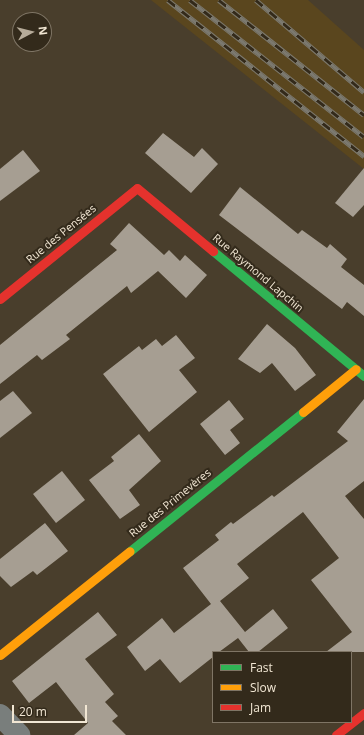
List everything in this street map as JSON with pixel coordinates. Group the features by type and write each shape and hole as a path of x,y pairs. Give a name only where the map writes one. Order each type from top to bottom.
{"street":[{"name":"Rue des Pensées","path":"0,299 137,188"},
{"name":"Rue Raymond Lapchin","path":"137,188 364,376"},
{"name":"Rue des Primevères","path":"0,655 356,369"},
{"path":"352,722 364,713"},
{"path":"0,715 20,735"},
{"path":"336,735 351,723"}],"shaded area":[{"path":"151,0 308,0 364,50 364,169"}],"building":[{"path":"163,133 194,157 202,148 218,164 191,193 145,153"},
{"path":"23,150 40,171 0,201 0,169"},
{"path":"364,168 364,205 353,217 335,203"},
{"path":"240,187 298,234 302,230 327,248 330,244 347,259 341,267 364,285 364,316 347,302 342,309 219,215"},
{"path":"129,223 164,255 169,250 180,261 185,255 207,275 186,298 158,271 131,293 127,286 66,335 70,339 42,360 37,355 0,384 0,345 117,250 110,244"},
{"path":"267,324 295,348 316,375 295,391 272,363 260,373 238,359"},
{"path":"176,335 195,358 179,370 197,392 149,432 103,374 139,346 142,350 156,339 162,346"},
{"path":"13,391 32,413 0,438 0,401"},
{"path":"364,399 364,481 345,496 364,519 364,652 327,651 352,632 311,580 339,558 303,512 237,564 249,578 220,601 245,632 273,609 288,628 259,651 248,651 238,638 220,651 212,651 212,658 180,683 160,659 145,671 127,647 162,618 174,633 211,604 183,568 219,540 215,535 231,522 233,524 272,495 274,497 348,441 337,432"},
{"path":"229,400 244,419 230,430 240,443 225,455 200,424"},
{"path":"139,434 161,461 129,490 140,505 120,519 89,480 114,461 111,457"},
{"path":"62,471 85,500 56,523 33,494"},
{"path":"45,523 68,551 37,575 33,571 11,587 0,576 0,559"},
{"path":"98,612 117,635 85,659 114,694 105,702 118,716 112,721 126,735 74,735 88,723 56,682 29,703 12,681"}],"railway":[{"path":"168,0 364,156"},
{"path":"190,0 364,137"},
{"path":"219,0 364,115"},
{"path":"256,0 364,92"}],"traffic: fast":[{"path":"213,251 364,376"},
{"path":"130,551 303,412"}],"traffic: slow":[{"path":"303,412 356,369"},
{"path":"0,655 130,551"}],"traffic: jam":[{"path":"0,299 137,188 213,251"},
{"path":"352,722 364,713"},
{"path":"336,735 351,723"}]}
